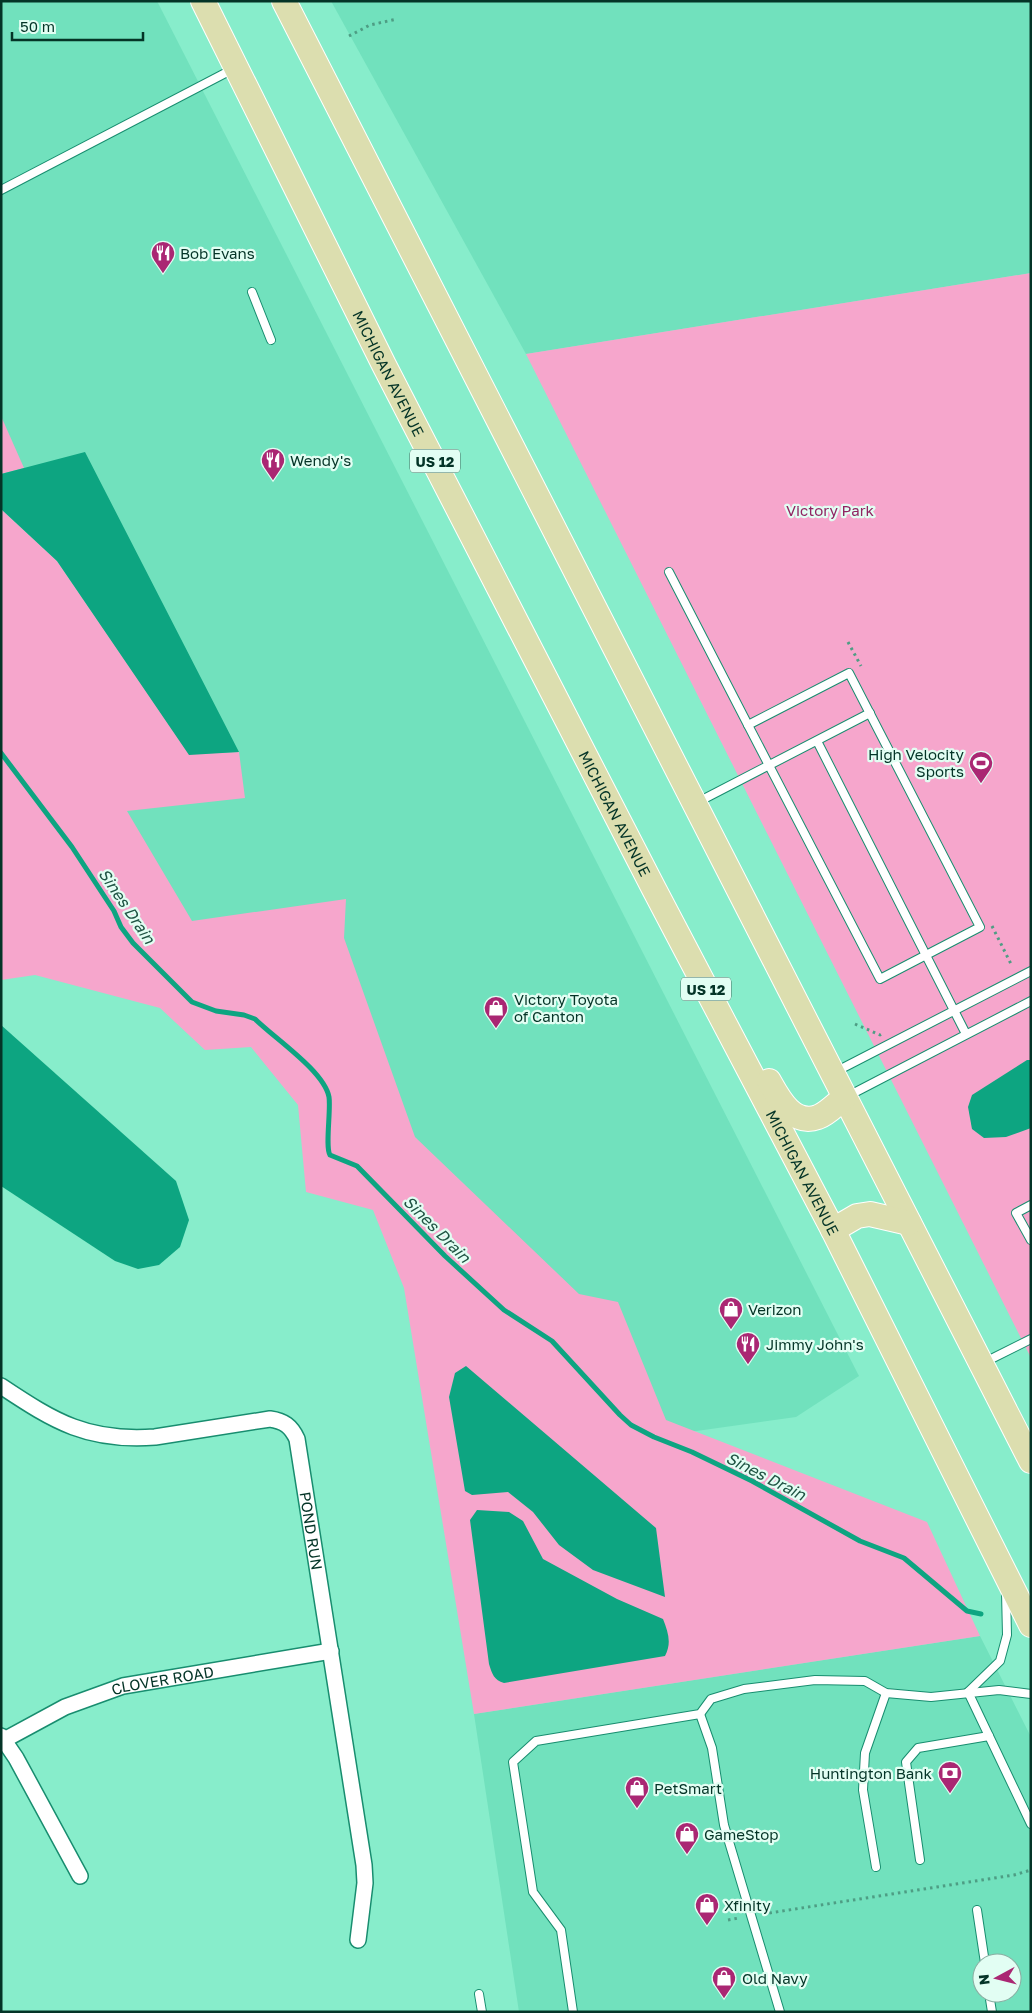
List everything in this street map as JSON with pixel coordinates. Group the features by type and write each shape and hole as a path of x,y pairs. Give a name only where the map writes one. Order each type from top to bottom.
{"main road":[{"name":"MICHIGAN AVENUE","path":"203,1 384,365 833,1230 1031,1625"},
{"path":"284,1 1031,1461"},
{"path":"678,933 698,940 775,1091 793,1115 810,1119 820,1116 844,1098"},
{"path":"833,1230 857,1216 870,1214 909,1224"}],"street":[{"name":"POND RUN","path":"1,1386 54,1420 77,1429 107,1436 155,1437 270,1420 285,1423 292,1429 297,1438 364,1865 358,1940"},
{"name":"CLOVER ROAD","path":"2,1738 65,1706 123,1686 331,1651"},
{"path":"2,1738 16,1758 80,1876"}],"lane":[{"path":"1,190 236,68"},
{"path":"252,292 271,340"},
{"path":"669,572 748,725 880,979 980,927 849,672 748,725"},
{"path":"694,804 870,713"},
{"path":"817,741 966,1034"},
{"path":"832,1074 1031,970"},
{"path":"844,1098 1031,1000"},
{"path":"1031,1205 1016,1213 1031,1240"},
{"path":"981,1364 1031,1339"},
{"path":"968,1692 1000,1661 1007,1636 1006,1575"},
{"path":"573,2012 561,1930 533,1892 513,1762 536,1741 700,1714 711,1699 744,1689 815,1680 865,1682 886,1692 932,1698 968,1692 999,1690 1031,1694"},
{"path":"876,1867 864,1790 865,1753 886,1692"},
{"path":"968,1692 1031,1824"},
{"path":"700,1714 712,1748 724,1825 780,2012"},
{"path":"920,1860 906,1762 918,1748 989,1736"},
{"path":"977,1910 983,1953"},
{"path":"480,1994 482,2012"}],"path":[{"path":"349,36 370,25 397,19"},
{"path":"728,1920 1030,1871"}],"shaded area":[{"path":"1,1 157,1 859,1376 796,1417 654,1437 185,960 1,650"},
{"path":"331,1 1031,1 1031,273 526,354"},
{"path":"85,452 239,752 189,755 57,561 1,509 1,474"},
{"path":"1,1025 176,1181 189,1220 180,1247 159,1265 138,1269 115,1261 1,1186"},
{"path":"1027,1060 1031,1060 1031,1128 1006,1137 984,1138 972,1129 968,1107 972,1095"},
{"path":"466,1366 656,1528 665,1597 593,1570 559,1545 533,1512 508,1492 472,1495 465,1491 449,1397 455,1373"},
{"path":"477,1510 509,1512 523,1521 543,1559 617,1599 663,1619 669,1642 665,1656 504,1683 498,1680 492,1674 489,1664 470,1520"},
{"path":"980,1636 1031,1737 1031,2012 519,2012 474,1714"}],"green space":[{"name":"Victory Park","path":"1031,273 1031,1358 526,354"},
{"path":"1,416 24,468 1,474"},
{"path":"1,509 57,561 189,754 239,752 245,798 127,811 192,921 346,899 344,938 415,1137 579,1294 618,1302 666,1420 927,1522 980,1636 474,1714 404,1288 373,1210 306,1192 298,1105 251,1047 205,1050 160,1008 35,975 1,980"}],"waterway":[{"name":"Sines Drain","path":"1,753 72,847 114,911 121,927 133,943 192,1002 216,1011 244,1015 255,1019 297,1055 318,1077 329,1097 328,1145 330,1155 357,1166 445,1256 504,1310 552,1341 631,1425 752,1481 860,1541 904,1558 967,1611 981,1614"}],"place":[{"name":"Bob Evans","path":"163,274"},
{"name":"Wendy's","path":"273,481"},
{"name":"High Velocity Sports","path":"981,784"},
{"name":"Victory Toyota of Canton","path":"496,1029"},
{"name":"Verizon","path":"731,1330"},
{"name":"Jimmy John's","path":"748,1365"},
{"name":"Huntington Bank","path":"950,1794"},
{"name":"PetSmart","path":"637,1809"},
{"name":"GameStop","path":"687,1855"},
{"name":"Xfinity","path":"707,1926"},
{"name":"Old Navy","path":"724,1999"}]}
